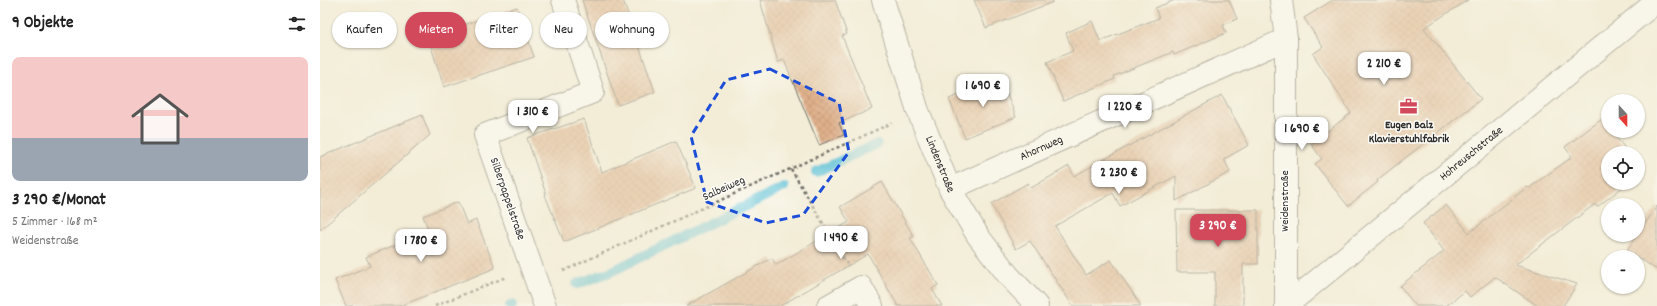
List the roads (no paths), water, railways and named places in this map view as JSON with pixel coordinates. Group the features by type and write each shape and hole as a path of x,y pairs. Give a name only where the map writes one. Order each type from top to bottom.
{"street":[{"name":"Silberpappelstraße","path":"545,306 485,135 593,92 563,0"},
{"name":"Lindenstraße","path":"883,0 918,111 950,189 978,236 1008,275 1037,306"},
{"name":"Weidenstraße","path":"1281,0 1286,39 1286,306"},
{"name":"Hohreuschstraße","path":"1286,306 1657,1"},
{"name":"Ahornweg","path":"950,189 1286,39"},
{"path":"828,306 861,287 872,306"}],"waterway":[{"path":"816,172 877,144"},
{"path":"577,284 610,272 784,187"}],"place":[{"name":"Eugen Balz Klavierstuhlfabrik","path":"1409,106"}]}
